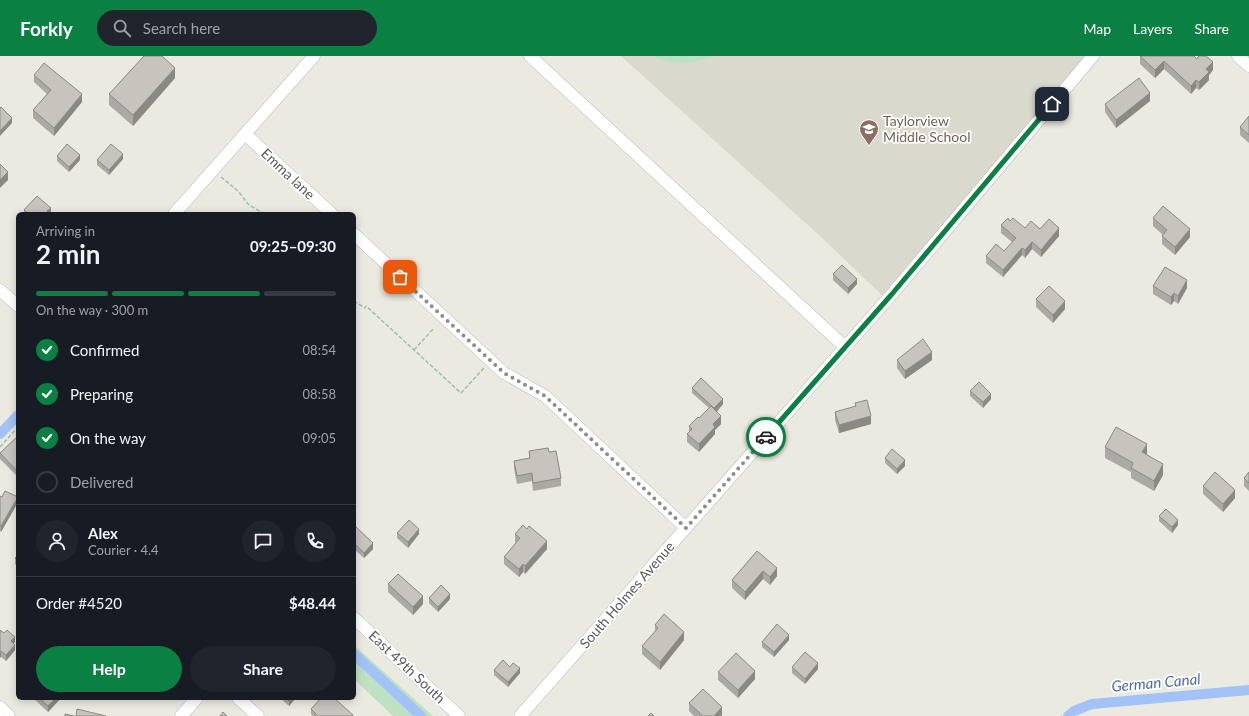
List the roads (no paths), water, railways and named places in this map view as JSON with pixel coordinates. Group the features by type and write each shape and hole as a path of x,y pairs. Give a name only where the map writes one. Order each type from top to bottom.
{"street":[{"path":"176,212 314,56"},
{"path":"530,56 845,347"},
{"name":"South Holmes Avenue","path":"520,716 845,347 1093,56"},
{"path":"1238,56 1249,66"},
{"name":"Emma lane","path":"245,134 330,212"},
{"path":"356,236 504,373 545,396 686,528"},
{"path":"0,290 16,304"},
{"name":"East 49th South","path":"356,620 460,716"},
{"path":"181,716 195,700"},
{"path":"240,700 258,716"},
{"path":"0,708 9,716"}],"waterway":[{"name":"German Canal","path":"0,434 16,417"},
{"name":"German Canal","path":"356,656 421,716"},
{"name":"German Canal","path":"1068,716 1074,711 1092,704 1249,690"}],"place":[{"name":"Taylorview Middle School","path":"869,146"}]}
